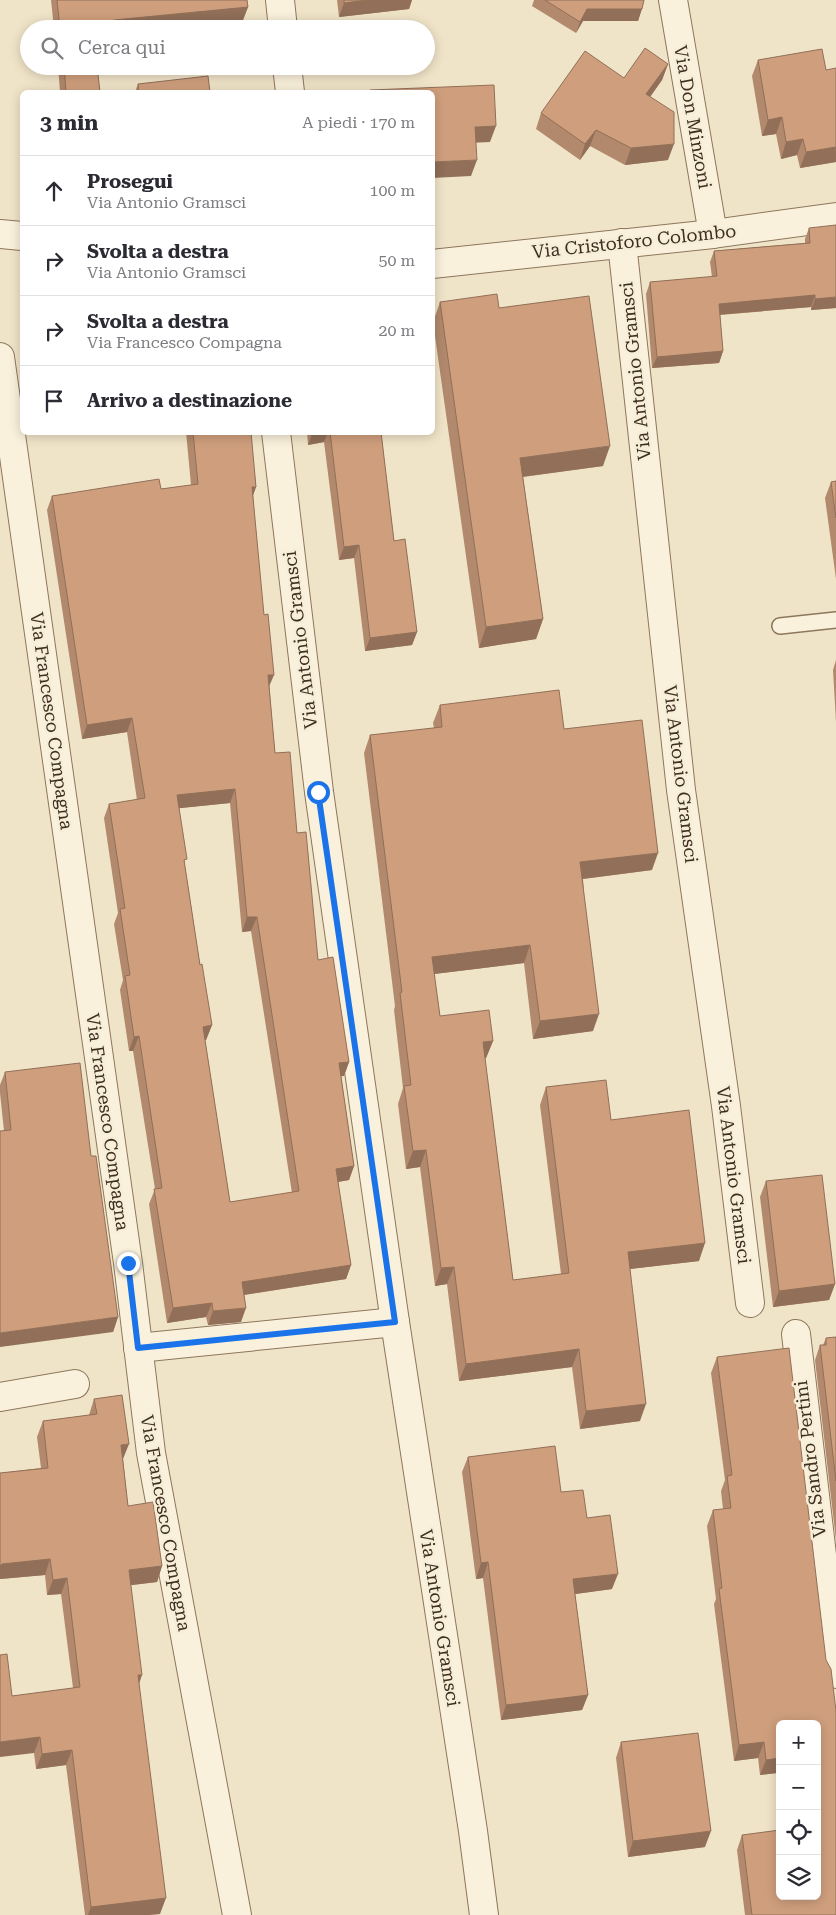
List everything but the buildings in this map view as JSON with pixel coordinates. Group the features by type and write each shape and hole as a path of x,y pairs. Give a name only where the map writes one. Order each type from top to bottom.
{"street":[{"path":"280,0 282,20"},
{"name":"Via Don Minzoni","path":"673,0 713,234"},
{"path":"288,75 290,90"},
{"name":"Via Cristoforo Colombo","path":"435,264 713,234 836,217"},
{"path":"0,234 20,236"},
{"name":"Via Antonio Gramsci","path":"622,243 681,790 726,1106 750,1303"},
{"name":"Via Francesco Compagna","path":"0,357 72,865 151,1453 236,1915"},
{"name":"Via Antonio Gramsci","path":"276,435 318,792 484,1915"},
{"path":"138,1348 395,1322"},
{"name":"Via Sandro Pertini","path":"796,1334 836,1674"},
{"path":"0,1397 75,1384"}],"lane":[{"path":"780,626 836,620"}],"route":[{"path":"128,1263 138,1348 395,1322 318,792"}]}
